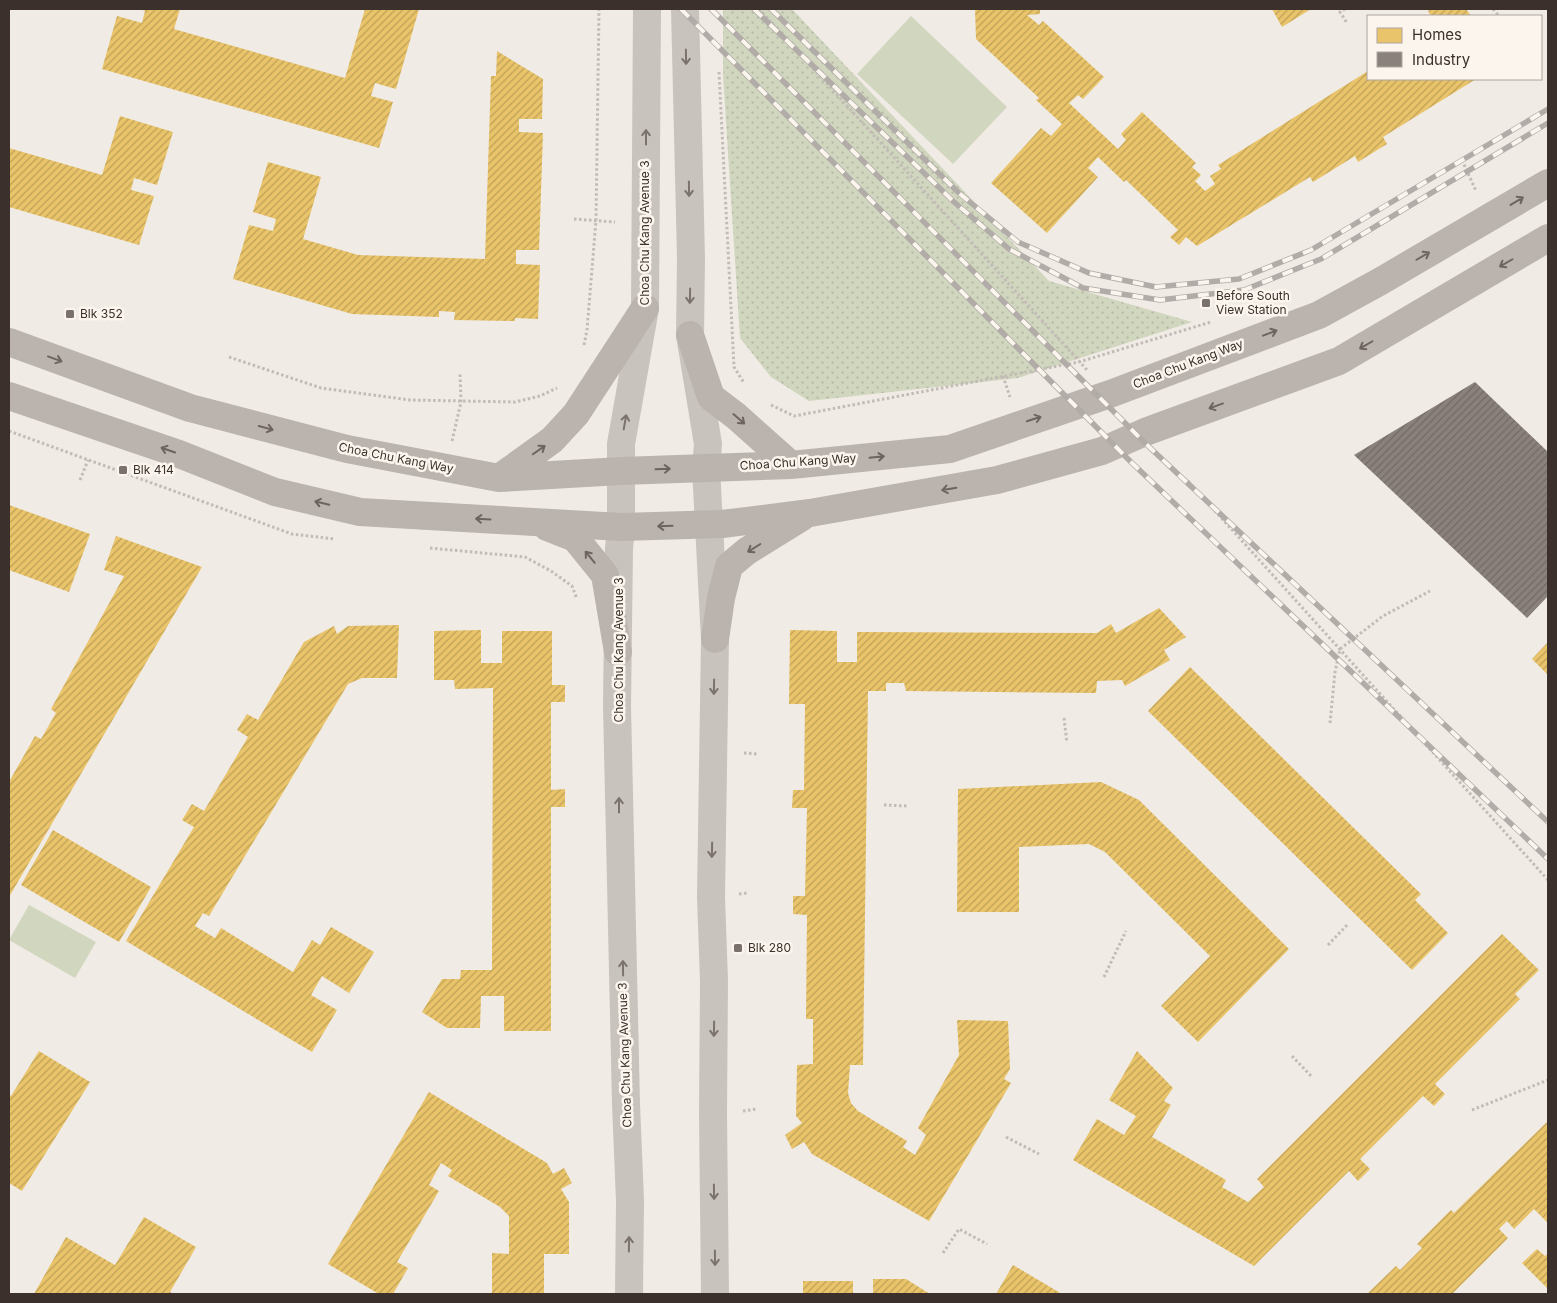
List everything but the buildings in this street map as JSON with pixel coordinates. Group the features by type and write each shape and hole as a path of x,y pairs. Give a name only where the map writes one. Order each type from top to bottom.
{"main road":[{"name":"Choa Chu Kang Way","path":"9,342 190,408 347,449 499,478 621,471 791,465 950,449 1110,394 1319,315 1381,281 1548,183"},
{"path":"9,396 179,454 274,492 360,512 621,527 708,524 810,513 997,480 1102,451 1145,432 1339,361 1548,238"},
{"path":"499,478 552,440 576,414 646,308"},
{"path":"690,335 712,397 791,465"},
{"path":"715,638 721,598 729,566 747,551 810,513"},
{"path":"532,522 575,538 605,575 618,652"}],"street":[{"name":"Choa Chu Kang Avenue 3","path":"628,1294 630,1201 619,836 619,549 621,527 621,444 646,308 647,9"},
{"path":"685,9 691,258 690,335 708,444 706,468 708,524 715,638 711,897 714,981 715,1294"}],"path":[{"path":"583,350 588,330 596,220 598,9"},
{"path":"759,9 1110,394"},
{"path":"1345,9 1340,12 1347,23"},
{"path":"718,68 734,366 746,387"},
{"path":"574,219 646,225"},
{"path":"768,403 794,416 1079,362 1219,319"},
{"path":"229,357 321,388 410,400 515,402 540,396 563,385"},
{"path":"446,468 461,402 460,374"},
{"path":"9,430 292,534 344,540"},
{"path":"80,480 88,460"},
{"path":"1188,481 1548,880"},
{"path":"430,548 525,557 551,571 572,586 578,603"},
{"path":"1330,722 1335,672 1340,649 1382,616 1430,591"},
{"path":"1064,718 1068,743"},
{"path":"735,752 758,754"},
{"path":"884,805 907,806"},
{"path":"1328,944 1348,924"},
{"path":"1104,977 1126,931"},
{"path":"1292,1056 1312,1077"},
{"path":"1472,1110 1548,1080"},
{"path":"1006,1137 1039,1154"},
{"path":"942,1254 959,1229 987,1244"}],"green space":[{"path":"723,9 792,9 1049,281 1192,322 1018,378 809,401 771,377 740,338 723,75"},
{"path":"911,16 1007,107 953,164 857,74"},
{"path":"29,905 96,942 75,978 9,940"}],"railway":[{"path":"681,9 1131,462 1548,859"},
{"path":"711,9 1146,444 1548,822"},
{"path":"754,9 953,201 1009,249 1083,288 1160,300 1244,290 1321,259 1548,123"},
{"path":"771,9 959,193 1018,242 1089,273 1156,287 1239,279 1311,250 1548,109"}],"place":[{"name":"Before South View Station","path":"1206,303"},
{"name":"Blk 352","path":"70,314"},
{"name":"Blk 414","path":"123,470"},
{"name":"Blk 280","path":"738,948"}]}
